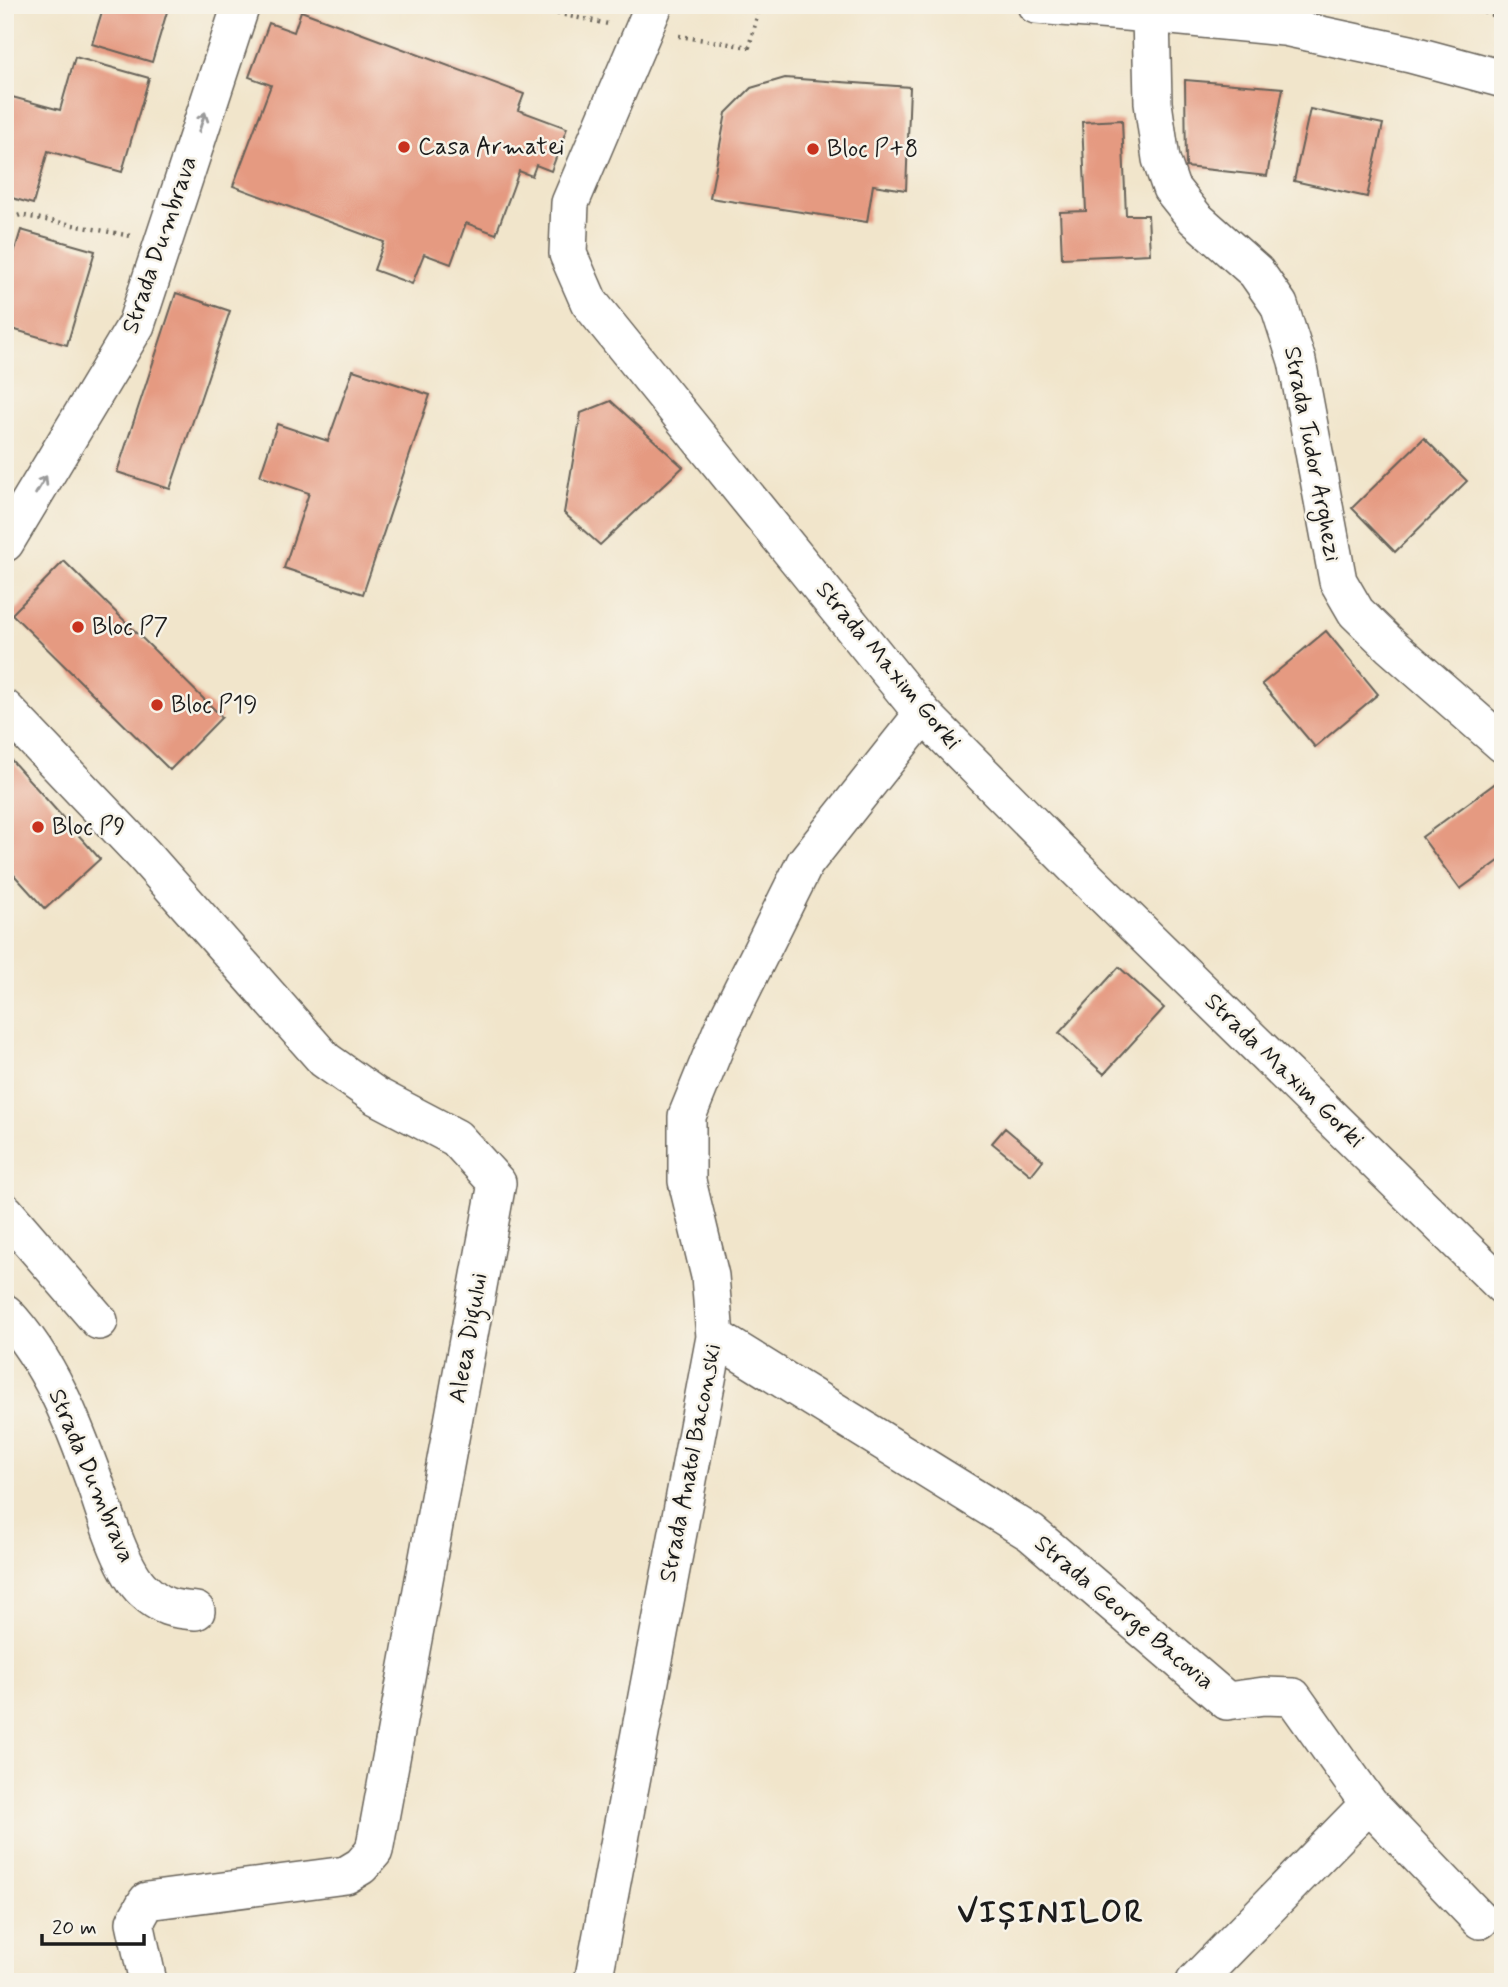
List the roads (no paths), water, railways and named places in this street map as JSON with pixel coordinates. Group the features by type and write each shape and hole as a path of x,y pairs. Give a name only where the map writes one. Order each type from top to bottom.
{"street":[{"name":"Strada Dumbrava","path":"5,543 135,325 241,5"},
{"path":"1036,5 1284,27 1410,54 1503,79"},
{"name":"Strada Tudor Arghezi","path":"1151,14 1153,103 1161,159 1171,188 1195,218 1255,272 1279,305 1297,361 1338,581 1356,612 1503,744"},
{"name":"Strada Maxim Gorki","path":"648,18 570,203 568,254 589,302 923,714 1076,868 1503,1286"},
{"name":"Aleea Digului","path":"5,709 144,855 325,1060 376,1096 456,1138 497,1183 374,1851 361,1866 346,1875 148,1901 135,1923 148,1982"},
{"name":"Strada Anatol Baconski","path":"593,1982 715,1337 710,1276 687,1181 687,1116 722,1030 805,863 923,714"},
{"path":"5,1212 99,1321"},
{"name":"Strada Dumbrava","path":"5,1313 24,1334 60,1393 119,1551 141,1589 168,1608 196,1611"},
{"name":"Strada George Bacovia","path":"715,1337 1031,1533 1227,1701 1264,1696 1293,1697 1369,1804 1480,1920"},
{"path":"1195,1982 1369,1804"}],"place":[{"name":"Casa Armatei","path":"404,147"},
{"name":"Bloc P+8","path":"813,149"},
{"name":"Bloc P7","path":"78,627"},
{"name":"Bloc P19","path":"157,705"},
{"name":"Bloc P9","path":"38,827"}],"district":[{"name":"VIȘINILOR","path":"1051,1913"}]}
